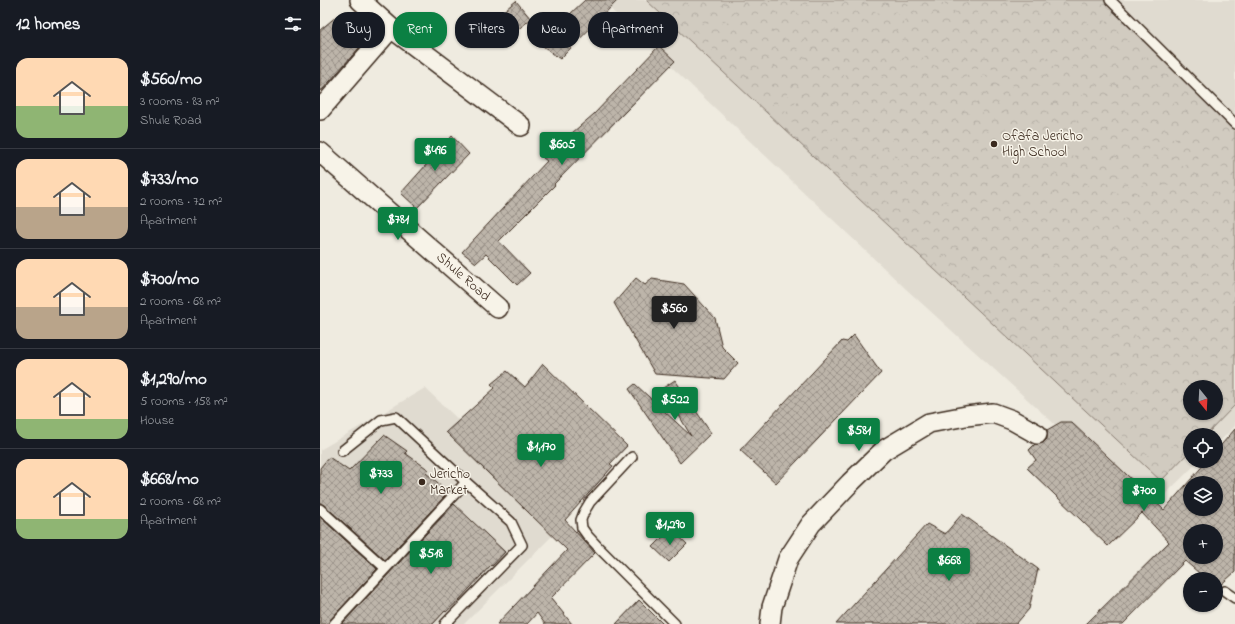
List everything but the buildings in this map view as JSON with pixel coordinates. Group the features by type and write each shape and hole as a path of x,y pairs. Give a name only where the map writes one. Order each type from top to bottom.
{"street":[{"path":"360,0 391,28 521,126"},
{"path":"320,110 391,28"},
{"name":"Shule Road","path":"320,152 498,308"},
{"path":"770,624 772,607 788,558 811,524 884,450 929,423 966,416 993,413 1012,420 1037,434"}],"lane":[{"path":"1110,0 1235,124"},
{"path":"342,451 381,420 396,417 511,522 522,545 445,624"},
{"path":"632,457 590,502 581,520 582,528 675,624"},
{"path":"334,624 466,482"},
{"path":"320,509 385,568"},
{"path":"1225,591 1235,598"}],"shaded area":[{"name":"Ofafa Jericho High School","path":"601,0 1235,0 1235,426 1223,438 1223,428 1183,428 1183,468 1192,468 1149,510 906,289 652,48 678,48 678,12 614,12"},
{"name":"Jericho Market","path":"425,388 566,522 464,624 320,624 320,450"}],"green space":[{"name":"Ofafa Jericho High School","path":"646,0 1104,0 1235,128 1235,405 1223,417 1223,380 1183,380 1183,420 1220,420 1213,428 1183,428 1183,458 1161,481 678,30 678,12 659,12"}],"place":[{"name":"Ofafa Jericho High School","path":"994,144"},
{"name":"Jericho Market","path":"422,482"}]}
